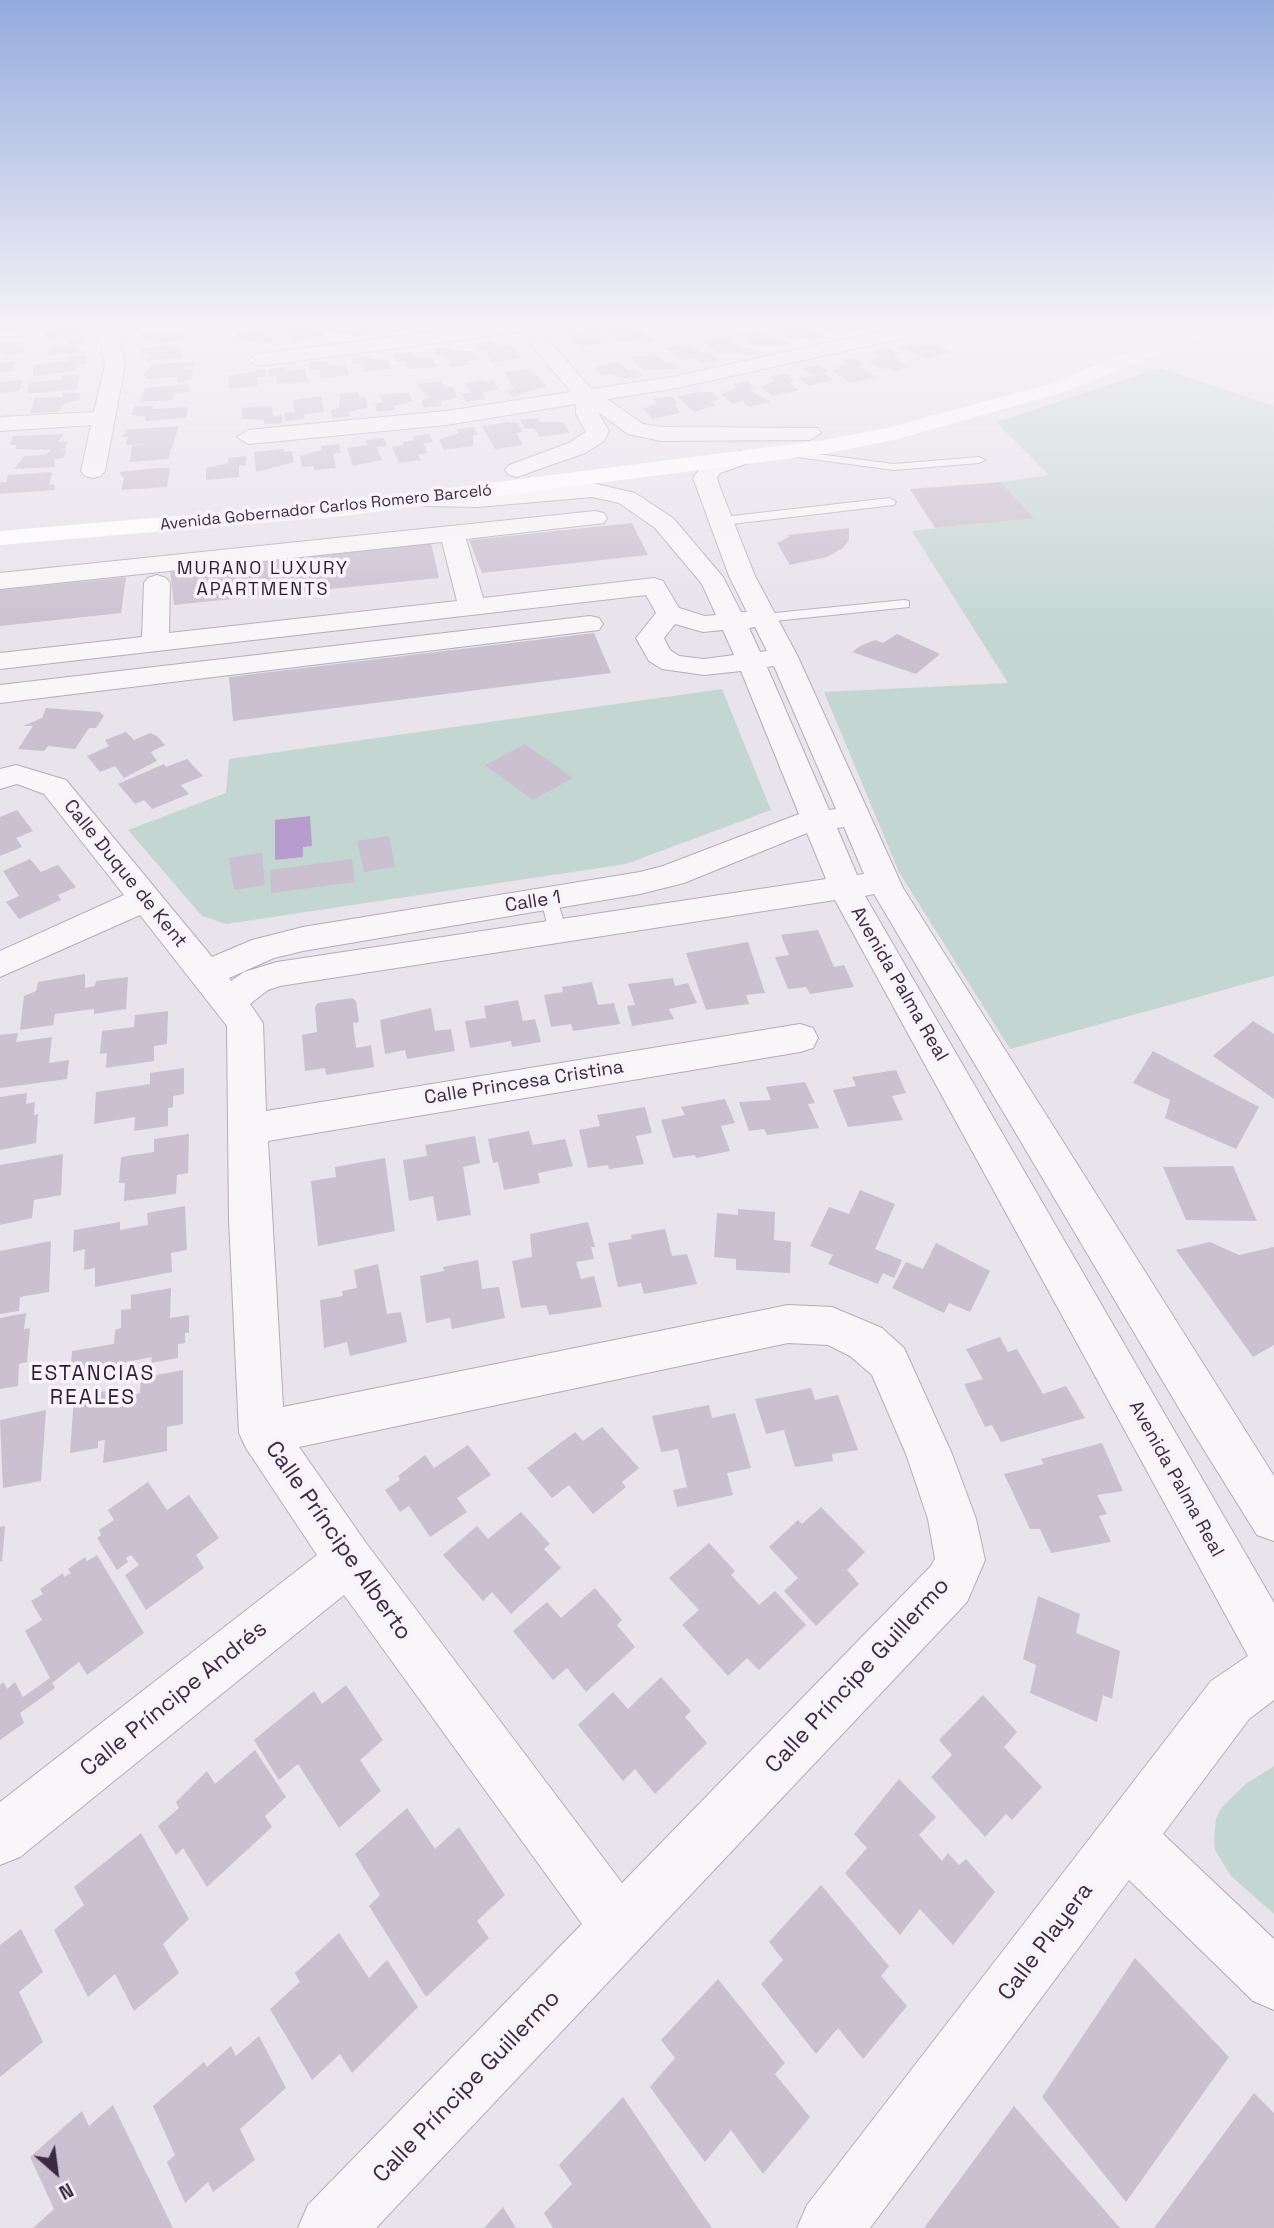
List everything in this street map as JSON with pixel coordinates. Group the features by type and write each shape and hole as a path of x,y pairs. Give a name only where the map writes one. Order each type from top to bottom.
{"main road":[{"name":"Avenida Gobernador Carlos Romero Barceló","path":"0,516 339,490 810,433 837,427"},
{"name":"Avenida Gobernador Carlos Romero Barceló","path":"0,538 176,525 428,499 785,453 915,427"}],"street":[{"path":"93,471 104,427"},
{"path":"248,437 352,427"},
{"path":"517,470 577,449 596,436 598,431 595,427"},
{"path":"631,427 644,432 810,433"},
{"path":"723,521 705,478 712,468 741,458"},
{"name":"Avenida Palma Real","path":"428,499 478,500 592,490 627,498 664,523 714,582 750,661 844,887 1274,1653"},
{"path":"0,581 595,518"},
{"name":"Avenida Palma Real","path":"723,521 742,576 784,657 884,881 1205,1410 1274,1518"},
{"path":"452,533 472,607"},
{"path":"155,643 157,583"},
{"path":"0,662 654,586 669,613 703,624 765,618"},
{"path":"669,613 650,638 659,655 672,663 704,667 784,657"},
{"path":"0,694 590,624"},
{"path":"318,625 322,656"},
{"name":"Calle Duque de Kent","path":"0,780 16,774 55,787 217,988"},
{"name":"Calle 1","path":"217,988 264,949 303,939 549,899 672,875 795,825 856,815"},
{"name":"Calle 1","path":"217,988 277,974 884,881"},
{"path":"0,965 145,899"},
{"name":"Calle Príncipe Alberto","path":"217,988 245,1023 250,1220 262,1433 349,1560 620,1928"},
{"name":"Calle Princesa Cristina","path":"248,1129 800,1038"},
{"name":"Calle Príncipe Guillermo","path":"262,1433 788,1324 832,1326 866,1342 888,1362 934,1467 952,1519 960,1560 948,1584 331,2228"},
{"name":"Calle Príncipe Andrés","path":"0,1837 349,1560"},
{"name":"Calle Playera","path":"830,2228 1230,1700 1274,1669"},
{"path":"1126,1838 1274,1980"}],"lane":[{"path":"785,453 894,467 979,460"},
{"path":"723,521 890,502"},
{"path":"765,618 904,604"},
{"path":"549,899 558,932"}],"shaded area":[{"path":"1001,427 1274,427 1274,976 1010,1049 899,872 824,692 1008,683 912,531 1033,517 1001,482 1049,475"},
{"path":"722,689 771,810 626,864 226,924 202,916 128,830 226,793 229,759"},
{"path":"310,816 312,846 303,847 303,857 275,860 275,820"},
{"path":"1274,1766 1274,1914 1231,1876 1215,1850 1214,1840 1216,1818 1223,1806 1246,1784"}],"building":[{"path":"179,427 168,459 130,462 132,446 151,444 126,445 128,437 121,437 127,432 123,430"},
{"path":"474,427 477,435 473,435 473,446 444,450 439,439 459,433 457,429"},
{"path":"483,427 520,427 523,432 516,433 523,445 495,449"},
{"path":"524,427 566,427 570,433 540,437 534,428"},
{"path":"64,434 58,442 68,441 65,449 59,450 66,450 64,458 54,459 55,467 14,469 24,456 45,455 51,450 15,449 17,445 10,445 13,436"},
{"path":"429,434 433,442 423,443 428,453 418,455 421,460 399,463 392,447 414,440 413,436"},
{"path":"384,438 387,446 377,447 382,460 353,466 347,448 367,445 366,440"},
{"path":"339,444 341,453 333,454 336,468 314,470 314,466 302,467 300,456 321,450 321,446"},
{"path":"283,449 284,452 292,451 294,462 256,472 254,452"},
{"path":"246,456 246,465 239,466 239,477 206,480 206,468 228,463 228,458"},
{"path":"170,468 167,487 121,490 124,478 119,472"},
{"path":"52,473 49,485 54,484 55,490 0,494 0,482 6,482 8,475"},
{"path":"1001,482 1034,518 935,528 910,489"},
{"path":"632,523 648,555 482,573 469,540"},
{"path":"849,528 849,540 843,548 827,557 790,565 777,543 789,537 787,535"},
{"path":"431,543 439,578 174,605 170,571"},
{"path":"126,577 121,613 0,626 0,590"},
{"path":"594,633 611,673 233,721 229,677"},
{"path":"897,634 940,654 916,674 852,652 875,640 883,643"},
{"path":"46,708 100,712 104,716 96,728 89,728 75,749 48,746 44,751 18,749 33,726 23,726 42,718"},
{"path":"126,732 134,740 150,733 157,736 165,745 151,752 157,761 124,778 115,766 100,772 87,756 109,746 105,740"},
{"path":"525,744 573,778 533,800 485,765"},
{"path":"187,759 203,776 181,785 189,794 152,809 144,800 135,804 118,784 164,764 166,767"},
{"path":"17,810 33,831 16,838 22,847 0,856 0,817"},
{"path":"389,836 395,867 364,872 357,841"},
{"path":"262,853 265,885 234,890 229,858"},
{"path":"30,859 41,872 58,865 76,887 58,895 61,900 19,919 6,902 19,896 3,871"},
{"path":"352,859 355,882 271,893 270,870"},
{"path":"818,930 834,967 844,965 854,987 810,994 806,987 788,989 775,957 789,955 781,935"},
{"path":"748,942 765,993 746,995 749,1004 706,1010 686,953"},
{"path":"85,974 85,988 95,986 96,981 128,977 126,1009 94,1014 94,1009 55,1014 53,1025 20,1030 24,996 36,991 38,982"},
{"path":"673,978 675,986 688,983 697,1003 669,1009 674,1019 632,1026 627,1006 635,1005 628,984"},
{"path":"592,982 598,1005 614,1003 620,1024 573,1031 571,1024 551,1027 544,995 563,992 562,987"},
{"path":"352,998 356,1001 359,1022 353,1023 356,1048 371,1045 374,1067 326,1075 325,1068 305,1071 302,1035 317,1032 315,1007 318,1003"},
{"path":"518,1000 523,1021 535,1019 541,1042 512,1047 511,1041 470,1048 465,1021 486,1018 484,1006"},
{"path":"431,1008 435,1031 451,1029 455,1051 407,1059 405,1050 385,1054 380,1020"},
{"path":"168,1011 167,1044 154,1046 154,1061 106,1068 107,1053 100,1054 102,1031 134,1027 135,1015"},
{"path":"1253,1021 1274,1034 1274,1099 1213,1056"},
{"path":"18,1033 16,1042 52,1037 49,1063 69,1060 67,1079 0,1088 0,1035"},
{"path":"1153,1051 1259,1107 1236,1149 1165,1118 1170,1100 1133,1083"},
{"path":"184,1068 184,1094 173,1096 173,1107 168,1108 168,1126 134,1131 135,1117 94,1124 96,1092 150,1084 150,1073"},
{"path":"896,1070 906,1093 892,1096 903,1120 848,1127 833,1090 856,1086 852,1077"},
{"path":"805,1082 815,1103 808,1104 819,1128 767,1135 764,1129 749,1131 739,1102 771,1100 766,1087"},
{"path":"27,1093 26,1104 35,1102 34,1115 38,1114 36,1143 0,1150 0,1097"},
{"path":"725,1099 735,1123 721,1126 730,1151 696,1158 695,1155 673,1158 661,1120 685,1115 681,1107"},
{"path":"645,1107 652,1133 636,1136 644,1164 609,1169 608,1165 588,1168 579,1130 600,1126 597,1115"},
{"path":"529,1131 533,1145 565,1139 573,1166 538,1173 540,1183 504,1190 498,1162 493,1163 488,1139"},
{"path":"189,1134 188,1173 177,1175 176,1194 124,1201 125,1183 119,1183 121,1157 154,1152 154,1139"},
{"path":"475,1136 480,1163 463,1167 471,1215 437,1221 433,1196 409,1201 403,1160 427,1156 425,1145"},
{"path":"63,1154 61,1195 34,1200 32,1218 0,1225 0,1165"},
{"path":"385,1158 395,1231 318,1246 311,1181 336,1177 335,1167"},
{"path":"1233,1166 1257,1221 1186,1220 1163,1167"},
{"path":"860,1190 895,1204 875,1249 902,1260 894,1278 883,1273 878,1284 828,1264 833,1255 810,1246 829,1207 849,1214"},
{"path":"185,1206 187,1250 171,1253 172,1272 95,1287 95,1268 84,1270 85,1249 73,1252 74,1230 120,1222 120,1230 148,1225 147,1213"},
{"path":"738,1209 775,1212 774,1240 791,1242 790,1273 736,1270 736,1259 714,1257 717,1213 738,1215"},
{"path":"588,1222 595,1247 591,1247 594,1259 576,1262 581,1279 594,1276 602,1307 549,1315 546,1305 521,1308 512,1261 532,1257 530,1234"},
{"path":"665,1229 672,1256 687,1254 697,1284 644,1294 641,1283 618,1287 608,1243 632,1239 631,1235"},
{"path":"51,1241 49,1292 20,1297 19,1311 0,1314 0,1251"},
{"path":"1210,1242 1239,1255 1274,1247 1274,1345 1253,1357 1176,1250"},
{"path":"936,1243 990,1271 970,1312 949,1303 944,1313 892,1288 906,1262 923,1269"},
{"path":"478,1260 482,1289 499,1287 505,1318 452,1329 450,1318 426,1323 420,1276 444,1271 443,1267"},
{"path":"378,1264 387,1314 401,1312 407,1342 350,1356 347,1342 324,1348 320,1300 343,1296 342,1291 357,1288 354,1270"},
{"path":"171,1288 170,1318 189,1315 189,1333 185,1333 185,1343 178,1344 178,1358 151,1363 152,1357 111,1365 111,1372 70,1379 72,1351 114,1344 115,1330 121,1328 121,1310 131,1309 131,1295"},
{"path":"26,1313 24,1329 30,1328 27,1362 19,1364 18,1386 0,1389 0,1318"},
{"path":"1000,1337 1008,1352 1017,1349 1043,1394 1066,1386 1085,1418 1001,1442 992,1425 985,1427 964,1384 983,1379 966,1349"},
{"path":"183,1370 183,1424 167,1427 167,1451 103,1463 105,1440 98,1441 98,1448 70,1453 74,1397 116,1389 115,1398 140,1393 141,1378"},
{"path":"811,1388 815,1400 838,1395 858,1450 832,1454 833,1461 795,1467 784,1430 766,1434 755,1399"},
{"path":"709,1405 712,1418 735,1413 751,1468 727,1473 733,1495 677,1507 673,1490 687,1487 678,1449 661,1452 652,1416"},
{"path":"46,1410 41,1481 3,1488 0,1420"},
{"path":"602,1427 639,1468 622,1482 626,1487 593,1514 569,1485 552,1498 527,1468 575,1432 583,1441"},
{"path":"1102,1443 1123,1491 1097,1495 1107,1514 1099,1516 1111,1542 1051,1553 1040,1529 1030,1529 1004,1474 1044,1464 1041,1459"},
{"path":"468,1445 491,1475 457,1498 467,1512 430,1537 409,1506 400,1512 385,1490 400,1480 398,1476 425,1455 434,1468"},
{"path":"148,1482 167,1510 189,1495 219,1538 196,1555 204,1568 146,1610 125,1575 139,1565 131,1555 126,1558 128,1562 117,1570 97,1538 101,1535 99,1530 114,1520 108,1510"},
{"path":"821,1507 865,1552 847,1570 859,1584 816,1626 784,1591 798,1578 769,1547 798,1520 802,1524"},
{"path":"521,1512 550,1544 544,1549 561,1568 511,1614 492,1592 483,1601 443,1555 477,1526 488,1539"},
{"path":"5,1526 2,1562 0,1527"},
{"path":"709,1543 735,1571 731,1575 759,1605 775,1591 806,1625 759,1670 747,1658 728,1676 682,1625 699,1610 669,1578"},
{"path":"97,1555 144,1633 87,1675 79,1662 52,1683 55,1688 20,1713 24,1723 0,1740 0,1685 3,1682 7,1689 15,1682 23,1697 50,1678 25,1631 42,1620 31,1601 43,1594 40,1589 63,1573 64,1577 71,1573 68,1569 85,1557 87,1561"},
{"path":"595,1588 622,1620 617,1625 635,1647 586,1692 567,1668 553,1680 513,1631 547,1602 561,1618"},
{"path":"1038,1596 1080,1614 1076,1633 1120,1651 1112,1699 1103,1695 1097,1722 1030,1693 1036,1665 1023,1659"},
{"path":"661,1677 691,1711 685,1717 707,1743 655,1794 635,1769 623,1781 578,1725 613,1692 628,1709"},
{"path":"346,1685 383,1740 360,1760 381,1791 339,1828 298,1764 279,1780 254,1740 314,1691 322,1704"},
{"path":"983,1695 1017,1732 1004,1747 1042,1787 1012,1820 1006,1814 985,1837 931,1777 952,1755 939,1740"},
{"path":"255,1750 286,1797 265,1816 272,1827 207,1887 183,1848 176,1855 158,1826 179,1808 176,1802 207,1771 215,1784"},
{"path":"899,1779 936,1817 919,1835 942,1861 948,1853 959,1865 966,1859 995,1892 953,1945 920,1909 900,1935 845,1873 867,1848 854,1834"},
{"path":"407,1808 435,1849 459,1827 505,1895 477,1921 489,1938 426,1997 369,1906 380,1895 355,1854"},
{"path":"141,1833 189,1919 163,1944 179,1973 134,2011 115,1974 88,1997 54,1930 84,1905 74,1887"},
{"path":"821,1885 889,1966 881,1976 907,2006 863,2059 838,2028 816,2054 761,1984 783,1960 769,1942"},
{"path":"21,1929 43,1972 19,1992 43,2042 0,2077 0,1945"},
{"path":"339,1933 369,1978 387,1960 418,2007 352,2073 340,2054 312,2080 270,2009 300,1982 295,1973"},
{"path":"1135,1958 1229,2057 1126,2202 1042,2097"},
{"path":"718,1979 785,2063 775,2074 810,2117 763,2174 731,2130 705,2162 650,2087 675,2058 661,2040"},
{"path":"259,2036 286,2088 240,2129 255,2160 213,2192 208,2182 185,2203 167,2162 175,2155 153,2106 204,2062 207,2067 231,2046 236,2056"},
{"path":"1254,2093 1274,2113 1274,2228 1154,2228"},
{"path":"623,2097 712,2228 553,2228 544,2213 572,2184 559,2165"},
{"path":"113,2105 173,2228 33,2228 54,2209 30,2157 82,2111 89,2126"},
{"path":"1014,2106 1120,2228 924,2228"},
{"path":"503,2207 516,2228 484,2228"}],"district":[{"name":"MURANO LUXURY APARTMENTS","path":"263,579"},
{"name":"ESTANCIAS REALES","path":"93,1386"}]}
